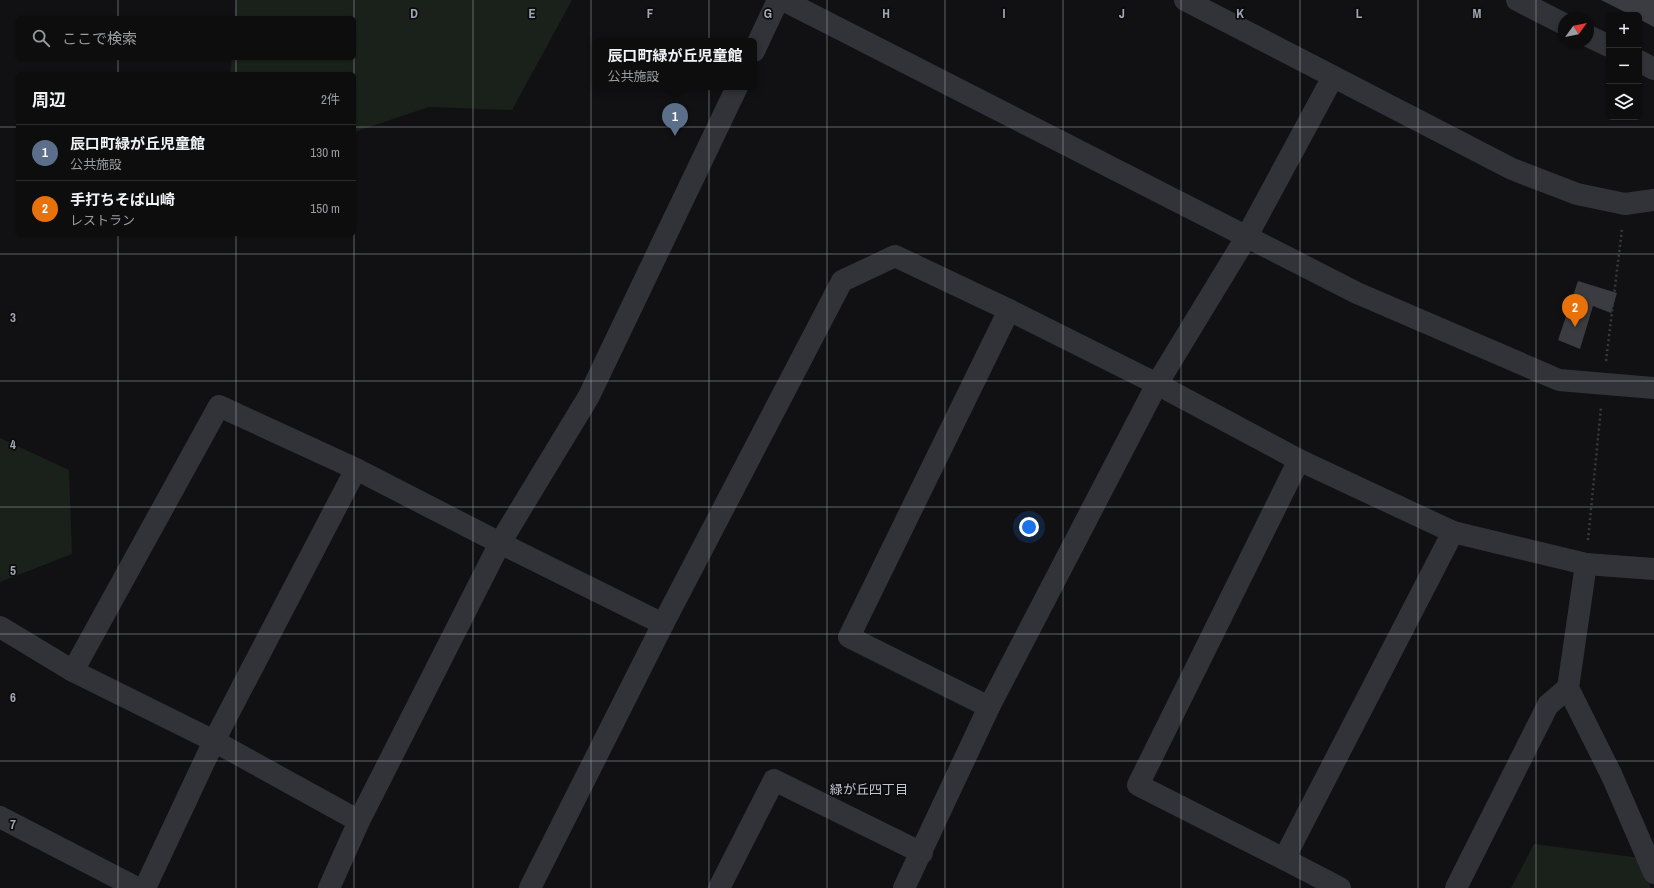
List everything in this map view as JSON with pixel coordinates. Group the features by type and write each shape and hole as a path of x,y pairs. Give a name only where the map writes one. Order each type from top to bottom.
{"street":[{"path":"757,45 778,0"},
{"path":"783,0 1357,293 1559,380 1654,388"},
{"path":"1185,0 1512,169 1578,194 1625,204 1654,200"},
{"path":"1517,0 1558,21"},
{"path":"1594,39 1606,45"},
{"path":"1642,63 1654,69"},
{"path":"904,888 922,853 989,707 1158,384 1247,236 1333,77"},
{"path":"329,888 359,821 500,544 589,396 736,90"},
{"path":"530,888 663,624 842,281 895,256 1009,310 1158,384 1299,460 1453,532 1586,564 1654,569"},
{"path":"989,707 849,636 1009,310"},
{"path":"73,671 219,406 356,469 500,544 663,624"},
{"path":"1299,460 1138,785 1340,888"},
{"path":"145,888 214,741 356,469"},
{"path":"1284,859 1453,532"},
{"path":"1586,564 1568,688 1612,776 1654,873"},
{"path":"0,627 73,671 214,741 359,821"},
{"path":"1456,888 1548,705 1568,688"},
{"path":"719,888 774,780 922,853"},
{"path":"0,817 137,888"}],"shaded area":[{"path":"236,0 572,0 512,110 429,107 356,131 356,72 230,72 232,60 356,60 356,16 235,16"},
{"path":"0,438 69,470 72,554 0,582"},
{"path":"1534,844 1641,858 1651,888 1511,888"}],"building":[{"path":"1601,0 1654,0 1654,27 1642,21 1642,12 1625,12"},
{"path":"1578,281 1617,293 1611,313 1593,306 1580,349 1558,340"}],"place":[{"name":"辰口町緑が丘児童館","path":"675,136"},
{"name":"手打ちそば山崎","path":"1575,327"}],"district":[{"name":"緑が丘四丁目","path":"869,789"}]}
